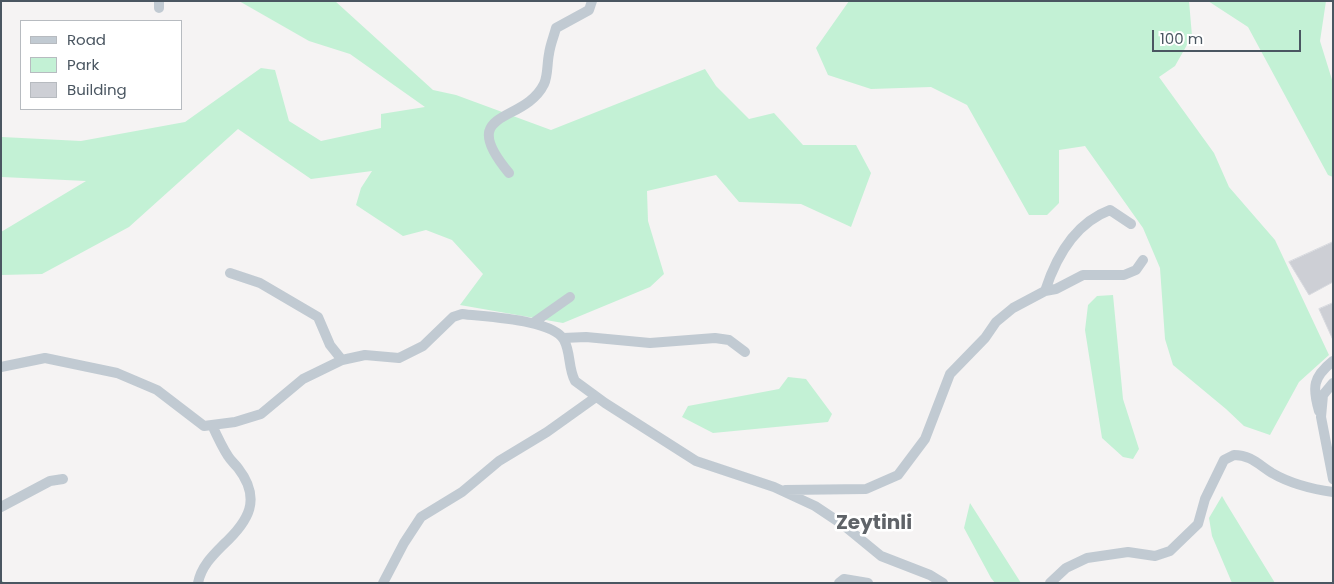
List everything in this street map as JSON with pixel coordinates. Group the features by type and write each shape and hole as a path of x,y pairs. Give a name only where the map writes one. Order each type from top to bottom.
{"street":[{"path":"509,173 496,157 488,142 489,132 497,120 534,97 545,83 549,53 556,28 589,10 592,1"},
{"path":"1045,291 1053,266 1080,229 1098,215 1110,210 1131,224"},
{"path":"781,490 866,489 898,476 925,439 950,374 985,338 996,322 1014,308 1045,291 1056,289 1083,275 1124,275 1136,270 1143,260"},
{"path":"230,273 260,283 318,317 330,344 342,360"},
{"path":"532,323 570,297"},
{"path":"1,367 45,358 117,373 157,390 204,426 212,426 235,422 261,414 302,379 342,360 364,355 399,358 423,346 453,317 462,314 532,323 556,331 563,338 575,381 596,397 696,461 781,490 814,506 842,524 881,556 930,575 943,583"},
{"path":"563,338 586,337 650,343 715,338 729,340 745,352"},
{"path":"1333,361 1320,371 1314,392 1321,416 1333,479"},
{"path":"1321,416 1323,395 1333,383"},
{"path":"383,583 404,543 422,516 462,492 499,461 548,432 596,397"},
{"path":"198,583 200,573 214,554 235,533 252,505 252,495 239,468 229,458 212,426"},
{"path":"1050,583 1066,568 1088,558 1128,552 1155,556 1170,551 1198,524 1205,499 1224,460 1234,454 1253,459 1288,481 1312,489 1333,492"},
{"path":"1,507 50,480 63,479"},
{"path":"837,582 844,579 868,583"}],"green space":[{"path":"239,1 335,1 433,90 456,95 551,130 705,69 716,86 749,119 774,113 803,145 856,145 871,173 851,227 801,204 739,202 716,175 647,191 648,221 664,274 650,287 563,323 460,305 483,274 452,240 426,230 403,236 356,205 361,188 372,171 311,179 238,129 129,227 42,274 1,275 1,232 86,181 2,177 2,137 81,141 185,122 261,68 275,70 289,121 321,141 381,128 381,114 425,107 350,54 309,41"},
{"path":"849,1 1189,1 1192,36 1175,66 1159,77 1214,153 1229,187 1275,240 1329,355 1299,382 1270,435 1244,426 1173,365 1165,339 1160,268 1143,228 1085,146 1059,150 1059,203 1047,215 1029,215 967,105 931,87 871,89 828,75 816,48"},
{"path":"1208,1 1326,1 1320,41 1333,83 1333,177 1328,175 1248,27"},
{"path":"1113,295 1123,399 1139,449 1133,459 1123,457 1102,438 1085,330 1088,305 1097,296"},
{"path":"788,377 806,379 832,414 828,422 713,433 682,417 688,406 779,389"},
{"path":"1222,496 1275,583 1232,583 1212,536 1209,518"},
{"path":"970,503 1021,583 995,583 991,578 964,528"}],"building":[{"path":"1333,242 1333,282 1309,295 1289,262"},
{"path":"1333,303 1333,340 1319,309"}],"district":[{"name":"Zeytinli","path":"874,524"}]}
